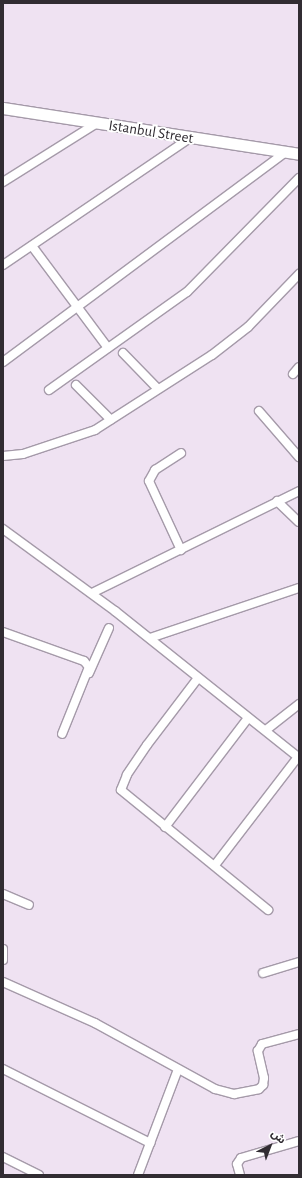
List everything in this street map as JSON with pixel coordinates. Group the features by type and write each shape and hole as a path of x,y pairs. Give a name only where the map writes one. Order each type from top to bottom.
{"street":[{"name":"Istanbul Street","path":"4,109 299,154"},
{"path":"3,182 97,123"},
{"path":"3,265 190,138"},
{"path":"3,362 286,152"},
{"path":"49,390 187,292 299,178"},
{"path":"32,246 108,348"},
{"path":"3,456 23,454 95,430 212,355 248,327 299,274"},
{"path":"123,353 158,389"},
{"path":"293,374 299,367"},
{"path":"76,385 111,420"},
{"path":"260,411 299,457"},
{"path":"181,453 155,470 149,481 181,550"},
{"path":"92,593 299,491"},
{"path":"277,501 299,522"},
{"path":"3,529 92,593 298,757 215,865"},
{"path":"150,638 299,588"},
{"path":"62,734 109,628"},
{"path":"3,632 84,661 90,667 88,674"},
{"path":"198,678 147,745 121,786 123,794 215,865 268,910"},
{"path":"266,730 299,704"},
{"path":"165,827 248,718"},
{"path":"3,894 29,905"},
{"path":"3,949 3,960"},
{"path":"263,973 299,962"},
{"path":"3,982 95,1023 215,1089 234,1094 259,1089 264,1078 258,1051 262,1044 299,1034"},
{"path":"3,1069 150,1144"},
{"path":"138,1175 178,1069"},
{"path":"240,1175 237,1164 241,1158 299,1141"},
{"path":"3,1157 39,1175"}]}
